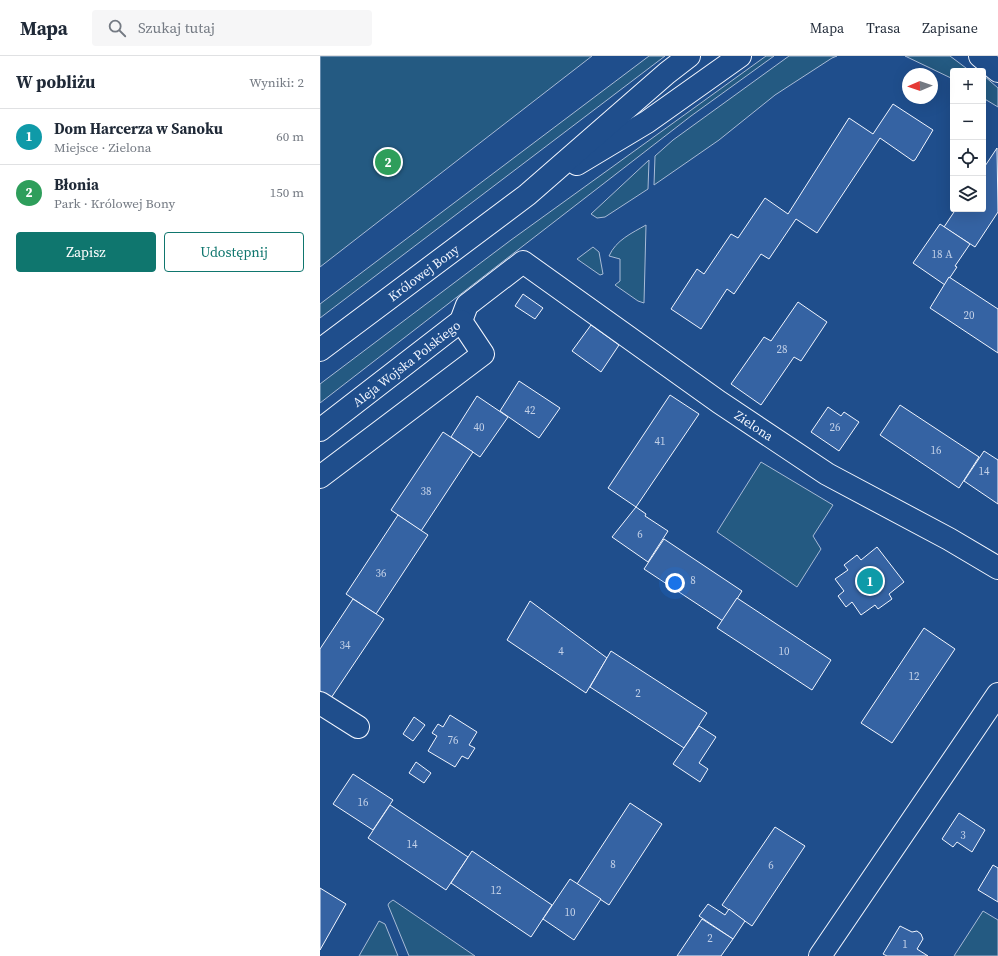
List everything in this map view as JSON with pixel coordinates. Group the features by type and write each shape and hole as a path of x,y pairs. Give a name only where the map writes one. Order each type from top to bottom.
{"street":[{"name":"Królowej Bony","path":"320,350 527,195 667,73 689,56"},
{"name":"Królowej Bony","path":"527,195 647,122 740,56"},
{"path":"980,56 998,71"},
{"name":"Aleja Wojska Polskiego","path":"320,430 461,321 467,305 523,262"},
{"name":"Zielona","path":"523,262 723,405 827,474 949,539 998,568"},
{"path":"320,477 483,354 461,321"},
{"path":"820,956 998,694"},
{"path":"320,703 358,727"}],"shaded area":[{"path":"320,56 592,56 320,267"},
{"path":"649,56 665,56 320,318 320,304"},
{"path":"766,56 774,56 691,116 320,403 320,384 511,240"},
{"path":"789,56 837,56 775,95 719,140 654,185 655,156 673,140"},
{"path":"905,56 950,56 966,68 950,68 950,78 938,72 938,68 930,68"},
{"path":"986,78 998,88 998,107 986,100"},
{"path":"649,160 648,189 605,217 597,218 591,214"},
{"path":"646,225 644,303 638,301 615,285 620,281 620,259 609,256 620,241"},
{"path":"593,247 599,252 603,274 600,275 577,259"},
{"path":"761,462 833,505 813,536 821,549 797,587 717,532"},
{"path":"393,900 475,956 409,956 388,905"},
{"path":"983,911 998,920 998,956 954,956"},
{"path":"379,921 385,924 398,956 359,956"}],"building":[{"path":"893,104 933,130 915,160 913,161 880,138 817,233 796,219 769,259 761,254 734,294 727,289 701,329 671,309 697,269 704,274 731,234 738,238 765,198 788,214 849,118 873,134"},
{"path":"997,148 998,212 975,247 944,227 954,212 986,212 986,164"},
{"path":"940,224 970,244 955,266 957,267 945,285 913,263"},
{"path":"949,277 998,309 998,353 930,308"},
{"path":"523,294 543,308 535,319 515,306"},
{"path":"798,302 827,322 801,361 794,357 761,405 731,384 764,337 771,341"},
{"path":"591,325 619,345 601,372 572,351"},
{"path":"519,381 560,408 539,438 500,411"},
{"path":"670,395 699,414 636,507 608,488"},
{"path":"477,396 508,417 480,457 451,437"},
{"path":"900,405 979,457 959,488 880,435"},
{"path":"828,407 841,416 844,412 859,422 839,451 811,432"},
{"path":"443,432 473,452 421,531 391,510"},
{"path":"984,451 998,460 998,504 964,481"},
{"path":"636,507 646,514 645,516 668,531 648,562 612,537"},
{"path":"398,515 428,535 376,614 346,594"},
{"path":"664,539 742,591 723,621 644,569"},
{"path":"877,547 904,582 889,594 892,599 878,609 875,605 861,615 852,602 846,607 838,596 844,591 835,579 848,570 844,565 857,555 861,560"},
{"path":"737,598 831,660 812,690 717,628"},
{"path":"353,599 384,619 331,698 320,691 320,649"},
{"path":"530,601 607,658 586,693 507,640"},
{"path":"924,628 955,649 892,743 861,723"},
{"path":"611,651 707,713 684,748 590,687"},
{"path":"450,715 477,732 469,745 475,748 468,759 462,756 455,767 428,751 437,736 432,733 438,724 443,727"},
{"path":"414,717 425,725 413,741 403,734"},
{"path":"699,726 716,737 699,763 708,769 700,782 673,764"},
{"path":"416,762 431,773 424,783 409,773"},
{"path":"353,774 393,800 373,830 333,804"},
{"path":"630,803 662,824 609,905 577,884"},
{"path":"390,805 468,857 446,890 368,838"},
{"path":"959,813 985,830 972,852 957,842 953,847 942,839"},
{"path":"775,827 805,846 752,926 722,905"},
{"path":"472,851 552,905 531,937 451,883"},
{"path":"993,865 998,868 998,902 978,890"},
{"path":"570,879 601,899 574,940 543,919"},
{"path":"320,888 346,904 320,950"},
{"path":"708,904 725,915 729,909 745,921 733,939 699,916"},
{"path":"702,919 733,939 721,956 677,956"},
{"path":"900,926 912,932 917,931 921,934 923,939 917,949 928,956 887,956 883,954"}],"place":[{"name":"Błonia","path":"388,162"},
{"name":"Dom Harcerza w Sanoku","path":"870,581"}]}
